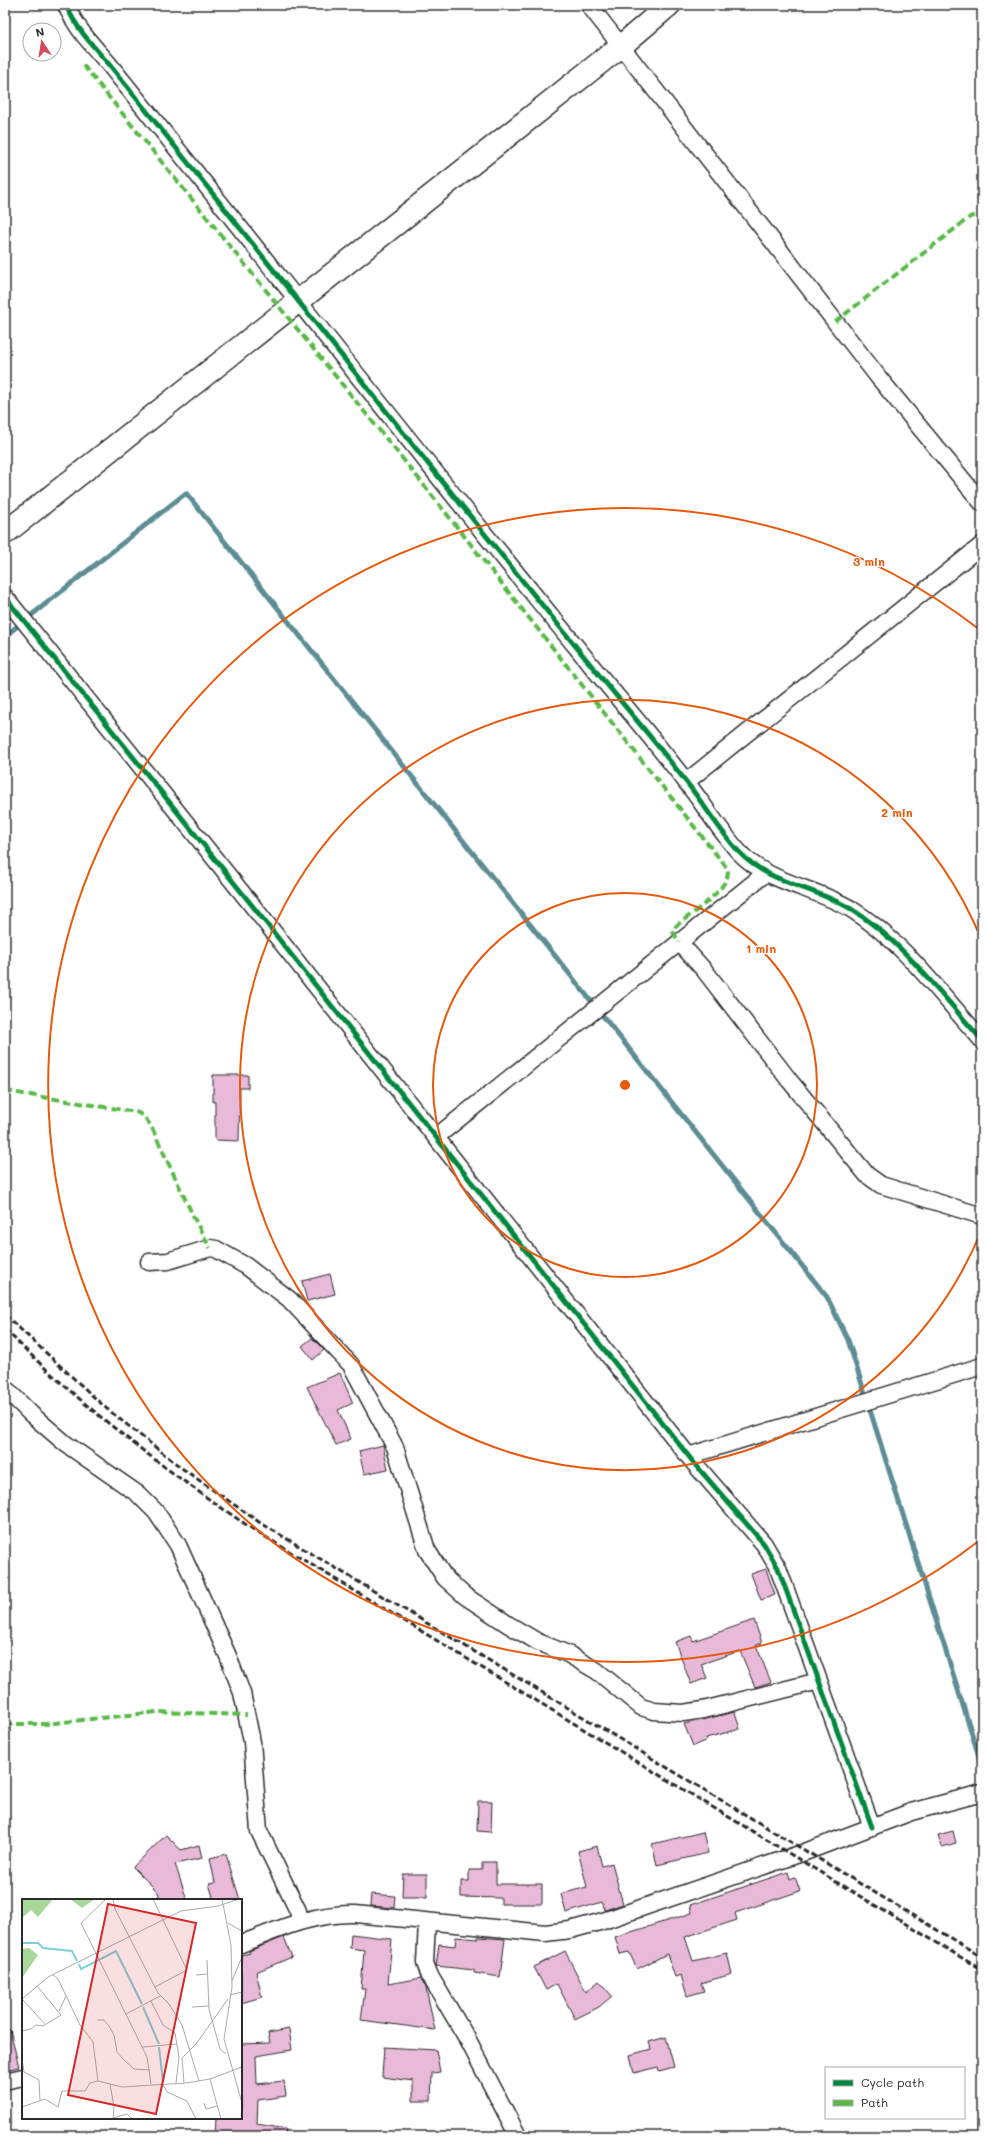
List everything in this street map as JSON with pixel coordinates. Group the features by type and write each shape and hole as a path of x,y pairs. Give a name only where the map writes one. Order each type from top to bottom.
{"street":[{"path":"66,5 72,19 84,36 108,63 299,299 453,496 686,782 731,843 758,868 766,873 847,907 880,930 906,956 982,1040"},
{"path":"589,5 874,372 982,503"},
{"path":"5,533 299,299 621,46 669,5"},
{"path":"686,782 982,545"},
{"path":"5,597 436,1137 688,1456 764,1544 778,1568 872,1827"},
{"path":"436,1137 766,873"},
{"path":"679,942 705,971 789,1080 867,1176 881,1185 982,1216"},
{"path":"149,1262 168,1261 210,1248 216,1249 246,1266 289,1299 309,1322 339,1350 351,1365 367,1392 395,1447 419,1527 435,1565 444,1578 465,1596 509,1625 538,1642 568,1654 597,1671 642,1707 654,1711 683,1713 704,1710 819,1681"},
{"path":"688,1456 982,1366"},
{"path":"5,1388 31,1414 66,1444 138,1494 156,1512 184,1557 234,1670 242,1693 252,1742 259,1831 298,1911 300,1921"},
{"path":"242,1944 300,1921 340,1914 545,1933 570,1930 647,1906 805,1852 911,1812 981,1798"},
{"path":"427,1922 425,1963 430,1976 468,2040 518,2136"},
{"path":"5,2081 22,2077"}],"building":[{"path":"213,1075 248,1075 248,1088 240,1088 239,1141 215,1140"},
{"path":"330,1274 335,1294 307,1301 302,1281"},
{"path":"312,1338 324,1350 313,1360 302,1346"},
{"path":"340,1373 353,1403 338,1410 351,1439 336,1445 307,1387"},
{"path":"383,1445 388,1469 364,1474 359,1451"},
{"path":"766,1569 775,1595 761,1600 751,1574"},
{"path":"754,1620 762,1643 756,1645 771,1682 755,1687 740,1651 701,1664 707,1678 691,1684 675,1642 691,1636 693,1641"},
{"path":"735,1712 740,1729 706,1738 707,1740 693,1746 684,1724"},
{"path":"478,1801 492,1801 491,1832 477,1831"},
{"path":"953,1831 956,1843 942,1847 938,1835"},
{"path":"703,1832 708,1853 657,1865 652,1844"},
{"path":"166,1835 181,1850 199,1845 202,1858 175,1864 187,1899 160,1899 158,1892 133,1867"},
{"path":"597,1846 602,1866 612,1863 623,1904 605,1910 602,1902 566,1913 561,1894 587,1887 578,1851"},
{"path":"226,1854 240,1899 214,1899 209,1884 215,1883 210,1858"},
{"path":"482,1862 496,1862 496,1884 542,1884 542,1904 501,1904 501,1898 461,1897 461,1881 469,1881 469,1870 482,1870"},
{"path":"788,1872 790,1879 795,1877 800,1891 735,1913 737,1920 685,1937 693,1961 727,1953 732,1974 701,1983 704,1991 687,1996 681,1975 675,1977 667,1954 637,1969 629,1952 620,1954 615,1937 692,1913 690,1905"},
{"path":"403,1874 427,1874 427,1897 402,1897"},
{"path":"371,1894 395,1896 394,1908 370,1906"},
{"path":"351,1934 392,1939 388,1984 421,1978 426,1988 435,2030 361,2020 365,1989 361,1989 364,1950 350,1948"},
{"path":"284,1937 292,1957 256,1972 262,1997 242,2003 242,1955 250,1953 249,1951"},
{"path":"456,1937 505,1939 500,1977 474,1973 474,1970 436,1966 439,1944 455,1946"},
{"path":"565,1951 586,1992 599,1981 612,1996 599,2007 575,2019 557,1984 546,1990 534,1967"},
{"path":"289,2029 292,2050 256,2056 257,2084 284,2081 286,2096 258,2100 257,2124 286,2129 285,2136 215,2136 216,2119 242,2119 242,2044 270,2043 268,2033"},
{"path":"10,2030 19,2067 5,2070 5,2031"},
{"path":"666,2037 674,2067 659,2071 658,2067 634,2073 630,2055 651,2049 649,2042"},
{"path":"384,2047 436,2050 440,2072 432,2073 431,2101 413,2101 413,2081 382,2077"}],"waterway":[{"path":"5,636 186,493 827,1297 848,1340 982,1766"}],"railway":[{"path":"5,1315 107,1409 183,1469 259,1522 982,1957"},
{"path":"5,1329 93,1411 188,1484 254,1530 982,1970"}],"marked path":[{"path":"83,65 419,479 727,868 728,875 718,891 700,908 676,926 673,932 679,942"},
{"path":"835,322 970,217 982,213"},
{"path":"5,1091 136,1112 144,1116 152,1128 195,1220 210,1248"},
{"path":"5,1724 45,1724 157,1712 247,1715"}],"cycle path":[{"path":"66,5 75,21 96,50 167,136 460,503 660,749 694,792 725,836 739,852 751,863 764,871 778,878 823,895 851,909 870,922 888,937 921,970 982,1040"},
{"path":"5,597 259,914 694,1463 764,1544 778,1568 872,1827"}]}
